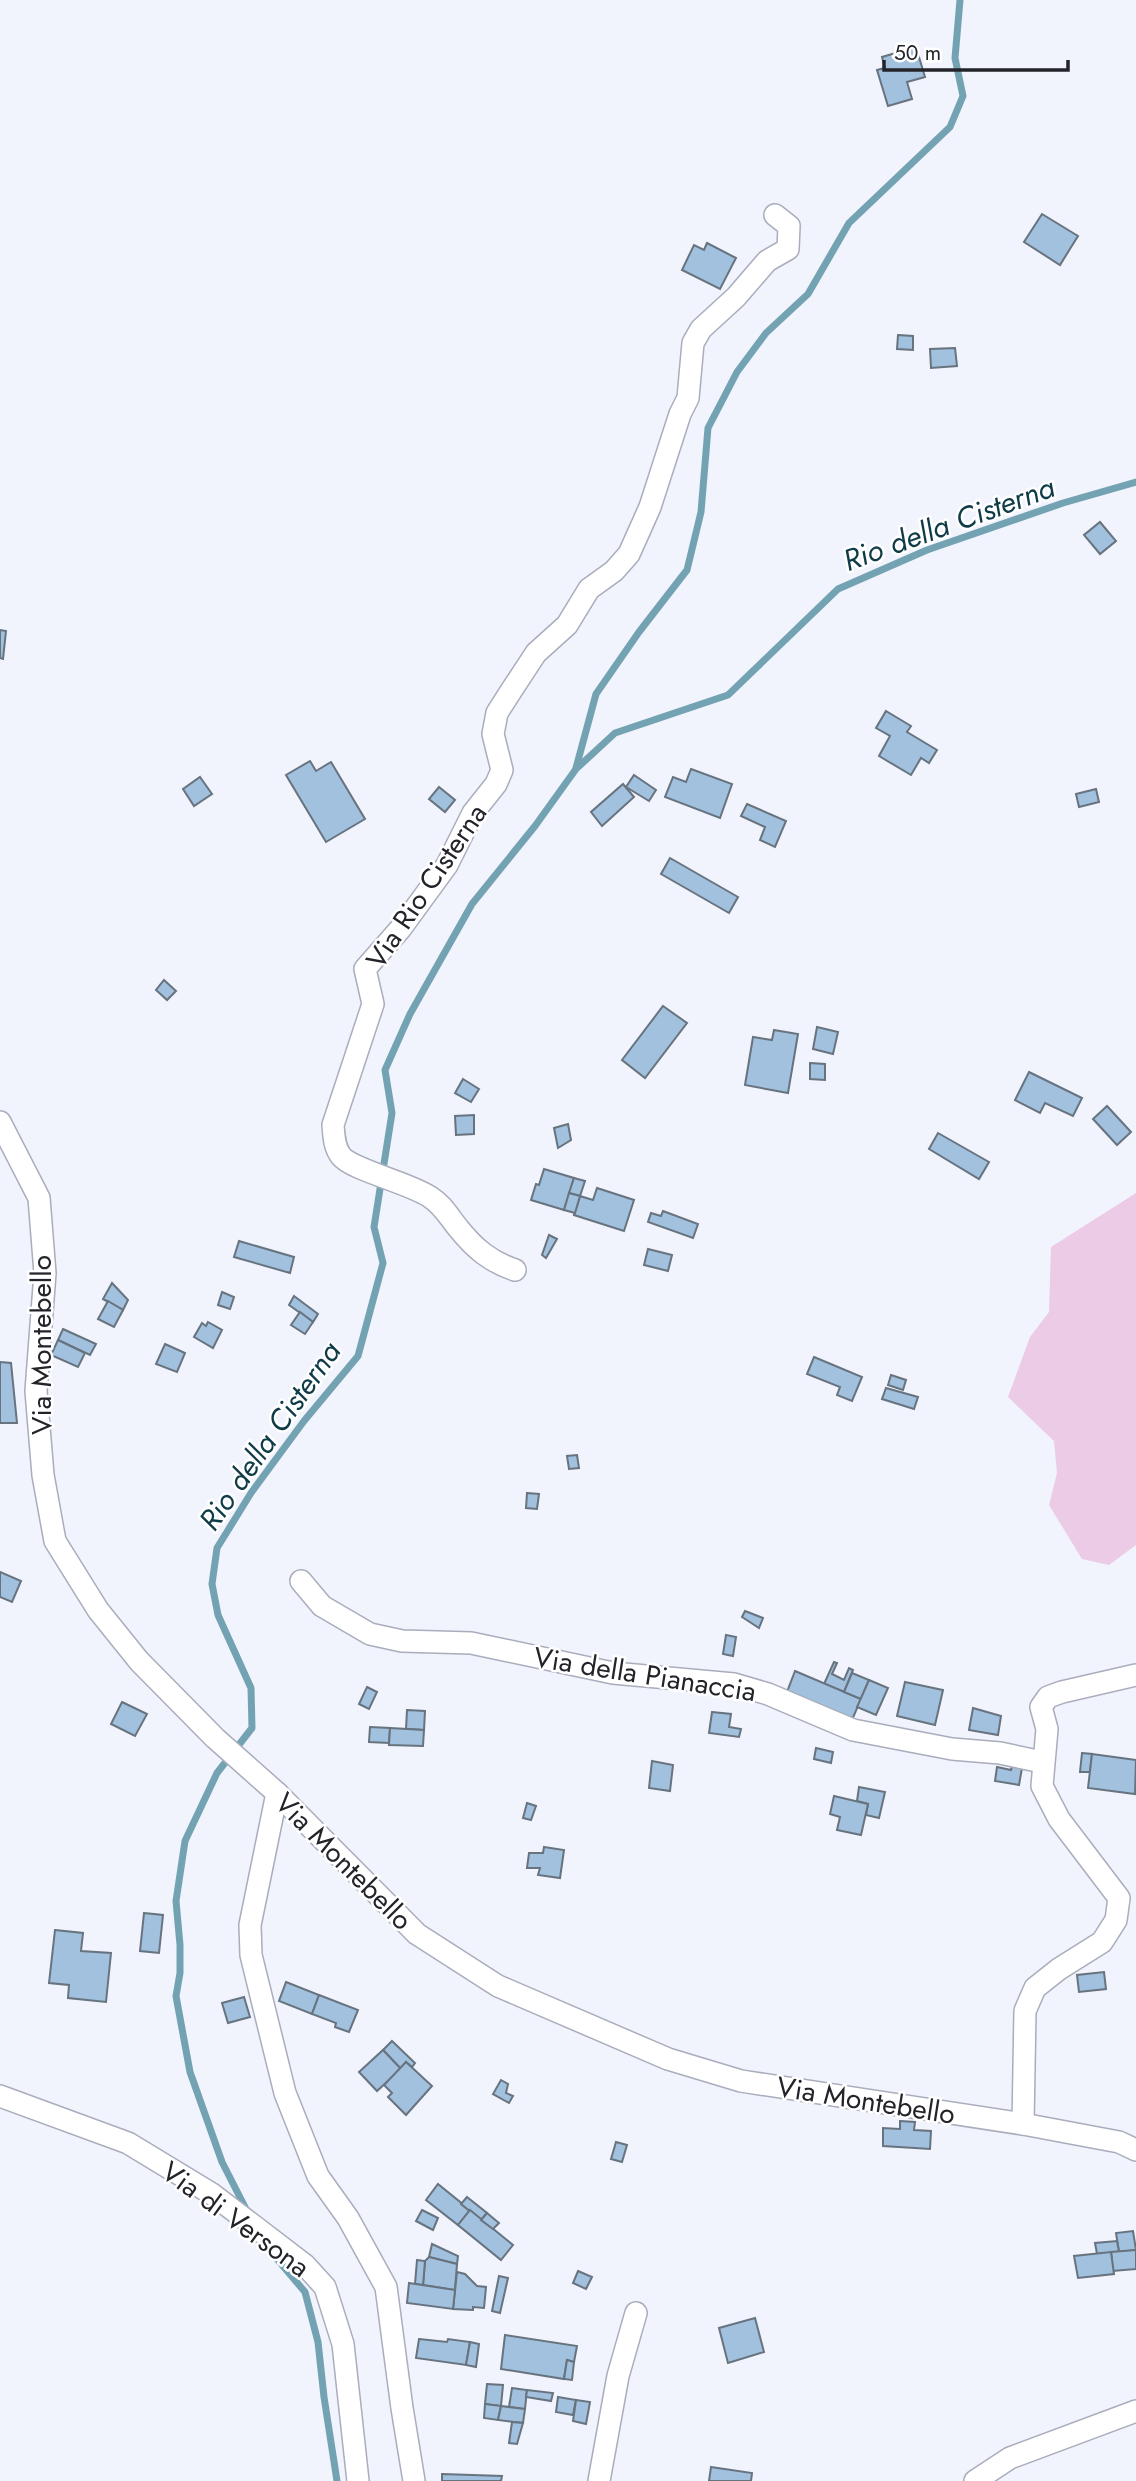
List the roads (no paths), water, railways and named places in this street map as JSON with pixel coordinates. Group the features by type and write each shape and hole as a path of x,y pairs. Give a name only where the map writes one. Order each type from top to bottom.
{"street":[{"name":"Via Rio Cisterna","path":"514,1270 495,1264 476,1249 442,1206 400,1181 353,1165 342,1157 334,1143 333,1125 373,1004 365,969 401,928 447,865 473,813 496,784 502,770 493,734 497,713 536,653 567,625 589,589 614,571 629,554 650,507 680,414 688,398 693,343 701,329 736,297 767,261 788,249 789,226 775,215"},
{"name":"Via Montebello","path":"0,1122 39,1198 45,1273 36,1391 43,1475 55,1541 98,1610 139,1661 215,1738 277,1793 417,1934 498,1986 668,2059 741,2081 1023,2124 1119,2142 1136,2150"},
{"name":"Via della Pianaccia","path":"301,1581 322,1606 370,1634 402,1641 471,1643 613,1673 734,1684 768,1694 853,1730 951,1749 1000,1753 1042,1762"},
{"path":"1023,2124 1025,2011 1035,1988 1102,1942 1116,1920 1119,1898 1059,1819 1042,1786 1046,1729 1041,1706 1048,1697 1136,1675"},
{"path":"277,1793 250,1925 251,1955 285,2094 318,2176 348,2218 386,2287 414,2481"},
{"name":"Via di Versona","path":"0,2096 128,2143 212,2194 305,2265 325,2287 343,2344 358,2481"},
{"path":"599,2481 618,2376 636,2313"},
{"path":"975,2481 1010,2458 1136,2411"}],"waterway":[{"path":"576,768 596,694 687,570 701,512 708,428 737,372 766,333 808,294 849,223 950,127 963,96 955,58 960,0"},
{"name":"Rio della Cisterna","path":"247,2211 222,2162 190,2072 176,1996 180,1973 176,1901 185,1841 217,1773 252,1728 251,1688 218,1615 212,1584 217,1548 251,1493 304,1421 358,1356 383,1263 374,1227 392,1113 385,1070 410,1014 472,904 535,826 576,769 615,733 728,695 838,589 927,550 1063,503 1136,482"},
{"path":"266,2246 305,2292 318,2342 337,2481"}]}
